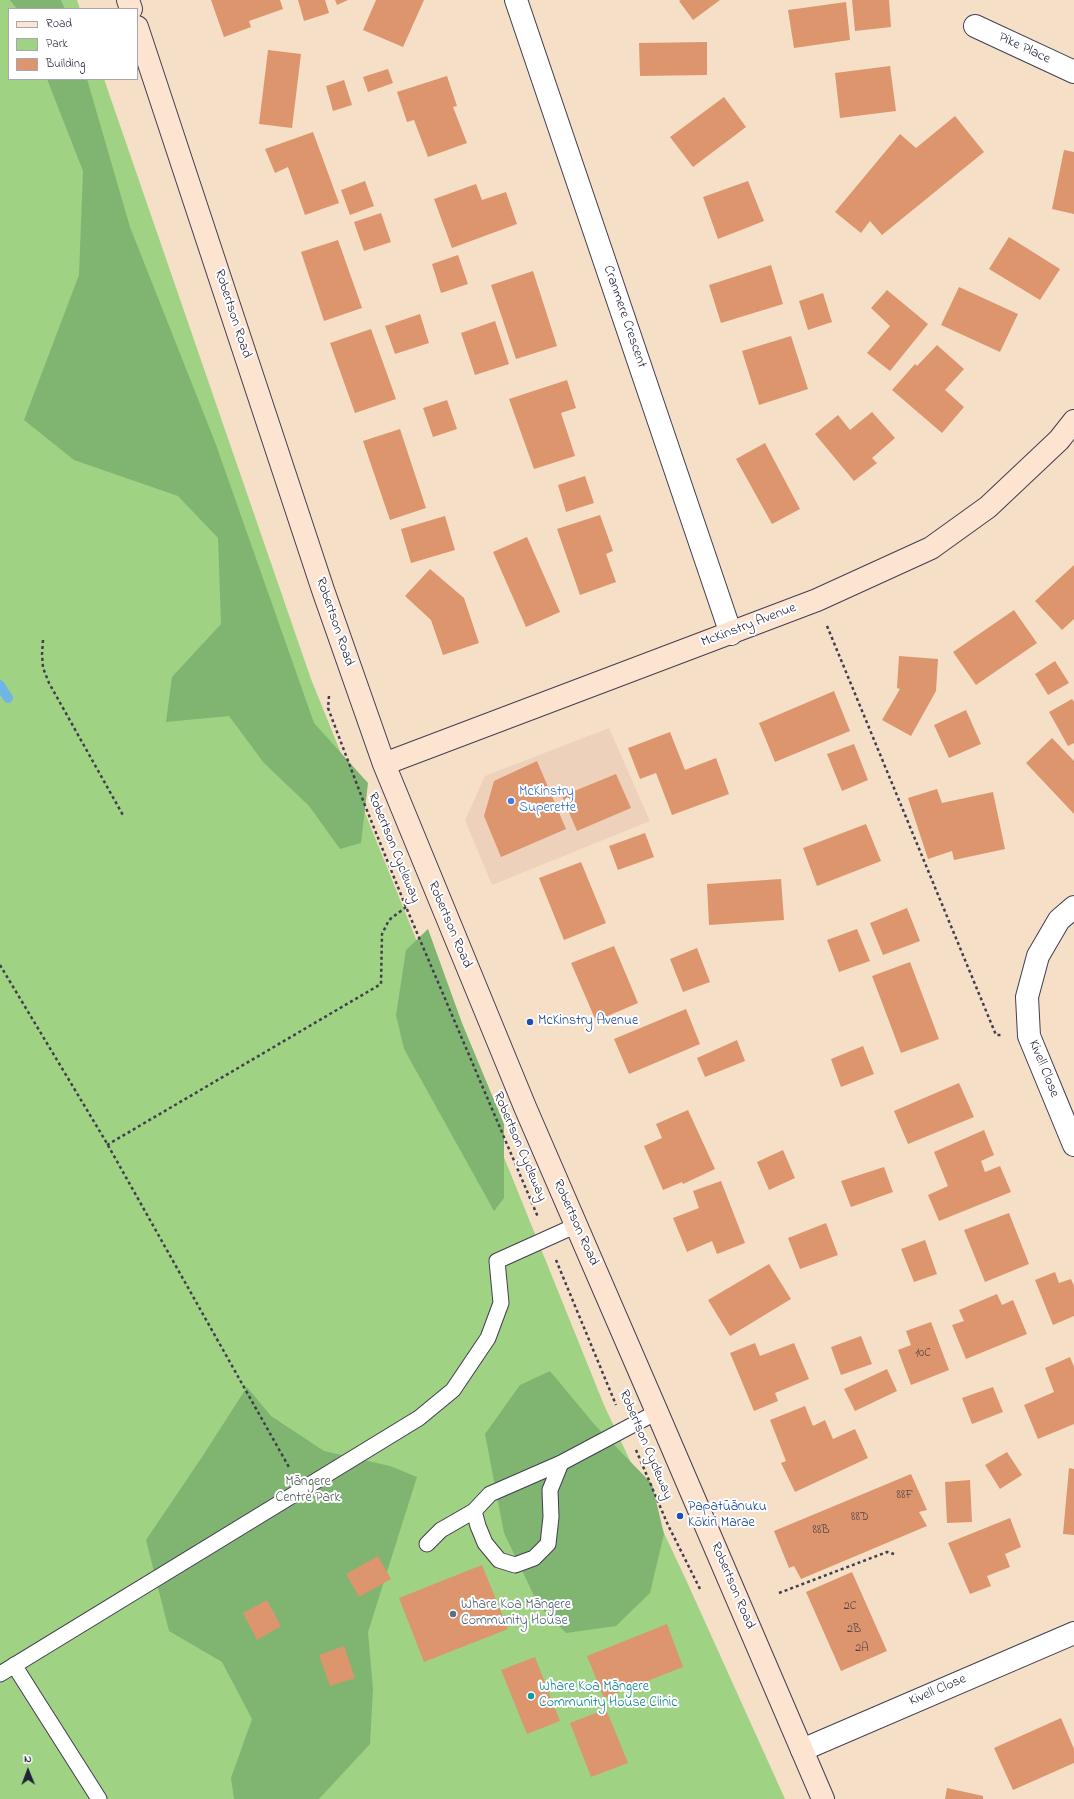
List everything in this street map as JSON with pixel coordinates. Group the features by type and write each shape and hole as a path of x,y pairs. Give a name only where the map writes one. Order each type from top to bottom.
{"main road":[{"name":"Robertson Road","path":"138,30 323,590 384,764 522,1100 823,1799"},
{"name":"McKinstry Avenue","path":"384,764 731,634 817,600 931,548 988,507 1059,440 1074,421"}],"street":[{"name":"Cranmere Crescent","path":"516,0 731,634"},
{"name":"Pike Place","path":"975,26 1074,72"},
{"name":"Kivell Close","path":"1074,907 1059,920 1038,956 1027,997 1029,1036 1074,1145"},
{"name":"Kivell Close","path":"802,1750 1074,1633"}],"lane":[{"path":"0,1674 419,1418 453,1390 488,1338 502,1303 497,1261 577,1225"},
{"path":"427,1544 441,1530 474,1511 490,1494 561,1463 657,1412"},
{"path":"474,1511 485,1543 499,1560 516,1565 534,1558 548,1544 551,1517 550,1490 561,1463"},
{"path":"14,1665 99,1799"}],"path":[{"path":"817,600 996,1035 1029,1036"},
{"path":"43,640 43,668 49,683 124,817"},
{"name":"Robertson Cycleway","path":"328,708 406,907 626,1428 668,1525 700,1590"},
{"path":"107,1145 381,984 382,934 389,920 406,907"},
{"path":"0,965 107,1145 302,1490"},
{"path":"779,1593 887,1552 894,1554"}],"shaded area":[{"path":"609,728 650,821 492,885 465,820 485,776"}],"green space":[{"name":"Māngere Centre Park","path":"0,0 77,0 80,8 8,8 8,80 104,80 311,679 604,1405 687,1582 785,1799 0,1799"},
{"path":"10,0 61,0 65,8 16,8"},
{"path":"47,80 87,80 130,227 215,442 314,723 368,783 361,843 340,849 309,806 264,763 229,716 166,722 172,677 221,624 218,538 178,496 74,460 24,420 79,275 83,171"},
{"path":"428,929 462,1023 504,1124 504,1198 494,1211 404,1049 396,1015 406,950"},
{"path":"550,1371 594,1424 652,1484 664,1534 650,1593 616,1626 566,1633 539,1606 504,1533 485,1434 520,1385"},
{"path":"247,1387 271,1416 324,1451 390,1466 417,1477 368,1632 373,1689 370,1744 319,1799 234,1799 231,1778 252,1719 222,1662 169,1631 146,1540"}],"building":[{"path":"211,0 280,0 283,9 249,21 251,27 224,37"},
{"path":"298,0 325,0 329,13 304,21"},
{"path":"335,0 348,0 337,5"},
{"path":"376,0 424,0 403,47 363,30"},
{"path":"720,0 693,20 679,1"},
{"path":"852,0 889,0 891,27 855,31"},
{"path":"846,2 850,40 794,48 788,10"},
{"path":"707,42 707,75 640,76 639,43"},
{"path":"268,50 301,54 292,128 259,124"},
{"path":"890,66 896,111 840,118 835,73"},
{"path":"388,69 393,83 368,92 363,77"},
{"path":"447,76 457,106 453,107 467,143 428,157 414,120 407,122 397,92"},
{"path":"344,80 352,105 333,111 326,86"},
{"path":"724,97 746,127 693,167 670,137"},
{"path":"955,116 984,152 882,235 870,221 861,233 835,212 900,134 916,148"},
{"path":"313,132 339,203 305,215 288,167 275,173 265,149"},
{"path":"1064,150 1074,152 1074,214 1052,209"},
{"path":"365,181 374,206 350,215 341,190"},
{"path":"748,181 764,221 718,239 703,197"},
{"path":"476,184 482,200 506,192 517,224 452,248 434,199"},
{"path":"381,213 391,242 364,251 354,222"},
{"path":"1009,237 1060,269 1040,300 989,269"},
{"path":"338,240 362,308 324,321 301,252"},
{"path":"458,255 468,284 441,293 432,264"},
{"path":"771,265 783,304 721,323 709,285"},
{"path":"533,271 557,346 516,359 491,285"},
{"path":"959,287 1018,314 1000,352 941,325"},
{"path":"887,290 928,324 890,371 867,353 890,326 871,308"},
{"path":"823,293 832,322 808,330 799,301"},
{"path":"420,314 429,343 395,354 385,326"},
{"path":"495,321 509,364 475,375 461,333"},
{"path":"371,329 396,399 355,413 330,343"},
{"path":"791,336 808,389 759,405 742,351"},
{"path":"937,345 964,369 945,390 964,407 942,433 892,390 915,364 917,366"},
{"path":"567,380 576,408 561,413 575,456 534,469 509,399"},
{"path":"447,400 457,429 433,437 423,408"},
{"path":"872,412 895,438 872,458 877,463 854,481 815,434 838,415 850,430"},
{"path":"400,429 426,508 390,520 363,441"},
{"path":"765,443 800,509 772,524 736,459"},
{"path":"585,476 594,503 566,512 558,485"},
{"path":"600,515 613,551 606,554 616,582 580,595 557,529"},
{"path":"445,516 455,550 411,563 401,529"},
{"path":"527,537 560,612 526,627 493,552"},
{"path":"1074,565 1074,619 1062,630 1035,601"},
{"path":"430,569 464,598 479,643 443,655 431,620 405,596"},
{"path":"1014,610 1037,643 976,685 953,652"},
{"path":"899,656 938,659 936,691 911,736 882,720 900,689 897,688"},
{"path":"1055,661 1069,683 1048,695 1035,674"},
{"path":"834,691 850,731 775,762 759,723"},
{"path":"1072,699 1074,702 1074,743 1068,746 1049,712"},
{"path":"966,710 981,744 949,758 934,725"},
{"path":"670,732 685,770 716,758 729,794 672,815 656,773 640,779 628,748"},
{"path":"1052,738 1074,761 1074,814 1026,763"},
{"path":"854,744 868,780 842,791 827,754"},
{"path":"537,761 566,829 501,857 484,816 494,781"},
{"path":"616,774 631,808 577,831 562,796"},
{"path":"937,789 942,803 993,792 1005,849 954,860 952,851 928,859 908,798"},
{"path":"866,824 881,861 817,886 803,848"},
{"path":"645,833 654,857 618,870 609,846"},
{"path":"581,862 606,923 564,940 539,878"},
{"path":"781,879 784,920 709,925 707,884"},
{"path":"907,908 920,941 883,955 870,923"},
{"path":"857,929 870,961 839,972 827,940"},
{"path":"614,946 638,1003 596,1021 571,963"},
{"path":"697,948 710,982 683,992 670,959"},
{"path":"910,962 939,1039 901,1053 872,976"},
{"path":"686,1009 700,1044 629,1074 614,1039"},
{"path":"737,1040 745,1061 705,1077 697,1058"},
{"path":"863,1046 874,1074 841,1087 831,1059"},
{"path":"959,1083 974,1117 908,1144 894,1111"},
{"path":"688,1110 715,1169 683,1184 682,1182 663,1190 644,1146 662,1138 656,1124"},
{"path":"984,1130 994,1155 981,1161 985,1172 1000,1166 1011,1192 939,1221 928,1195 948,1186 934,1152"},
{"path":"783,1150 795,1178 769,1190 757,1162"},
{"path":"884,1167 893,1192 851,1207 841,1181"},
{"path":"721,1181 745,1243 717,1254 712,1241 687,1252 673,1218 699,1208 693,1191"},
{"path":"1009,1213 1029,1264 985,1282 964,1230"},
{"path":"826,1223 838,1255 800,1269 788,1238"},
{"path":"925,1240 937,1274 914,1282 901,1249"},
{"path":"769,1264 791,1299 730,1336 708,1300"},
{"path":"1055,1272 1059,1283 1071,1279 1074,1286 1074,1316 1053,1325 1035,1280"},
{"path":"997,1294 1002,1305 1013,1300 1027,1334 966,1359 952,1325 964,1321 959,1310"},
{"path":"931,1322 949,1370 911,1385 898,1350 911,1345 906,1331"},
{"path":"861,1336 872,1364 841,1375 831,1347"},
{"path":"755,1343 760,1356 794,1343 809,1379 775,1393 778,1401 754,1411 730,1353"},
{"path":"1070,1357 1074,1367 1074,1424 1038,1439 1024,1405 1054,1392 1045,1368"},
{"path":"887,1369 897,1391 855,1411 844,1389"},
{"path":"993,1387 1003,1412 972,1424 962,1398"},
{"path":"805,1406 813,1426 825,1420 833,1439 855,1429 868,1458 795,1492 781,1463 786,1461 770,1420"},
{"path":"1007,1452 1022,1475 1000,1489 985,1465"},
{"path":"1069,1468 1074,1469 1074,1535 1063,1534"},
{"path":"911,1474 927,1510 919,1512 927,1526 801,1579 794,1566 789,1568 774,1531"},
{"path":"970,1480 972,1522 947,1523 945,1482"},
{"path":"1010,1518 1021,1547 1005,1554 1010,1567 987,1576 991,1586 970,1594 948,1543"},
{"path":"378,1556 391,1579 359,1597 346,1574"},
{"name":"Whare Koa Māngere Community House","path":"482,1565 508,1629 424,1662 399,1598"},
{"path":"852,1572 887,1651 841,1671 806,1592"},
{"path":"267,1600 281,1626 257,1640 243,1613"},
{"path":"667,1624 683,1667 604,1698 587,1656"},
{"path":"344,1646 355,1678 330,1686 319,1655"},
{"name":"Whare Koa Māngere Community House Clinic","path":"535,1657 560,1721 527,1734 501,1670"},
{"path":"606,1709 628,1763 591,1777 570,1723"},
{"path":"1061,1718 1074,1749 1074,1763 1013,1790 994,1748"},
{"path":"947,1788 983,1796 983,1799 945,1799"}],"waterway":[{"path":"0,685 8,698"}],"place":[{"name":"McKinstry Superette","path":"511,801"},
{"name":"McKinstry Avenue","path":"530,1022"},
{"name":"Papatūānuku Kōkiri Marae","path":"680,1516"},
{"name":"Whare Koa Māngere Community House","path":"453,1614"},
{"name":"Whare Koa Māngere Community House Clinic","path":"531,1696"}]}
